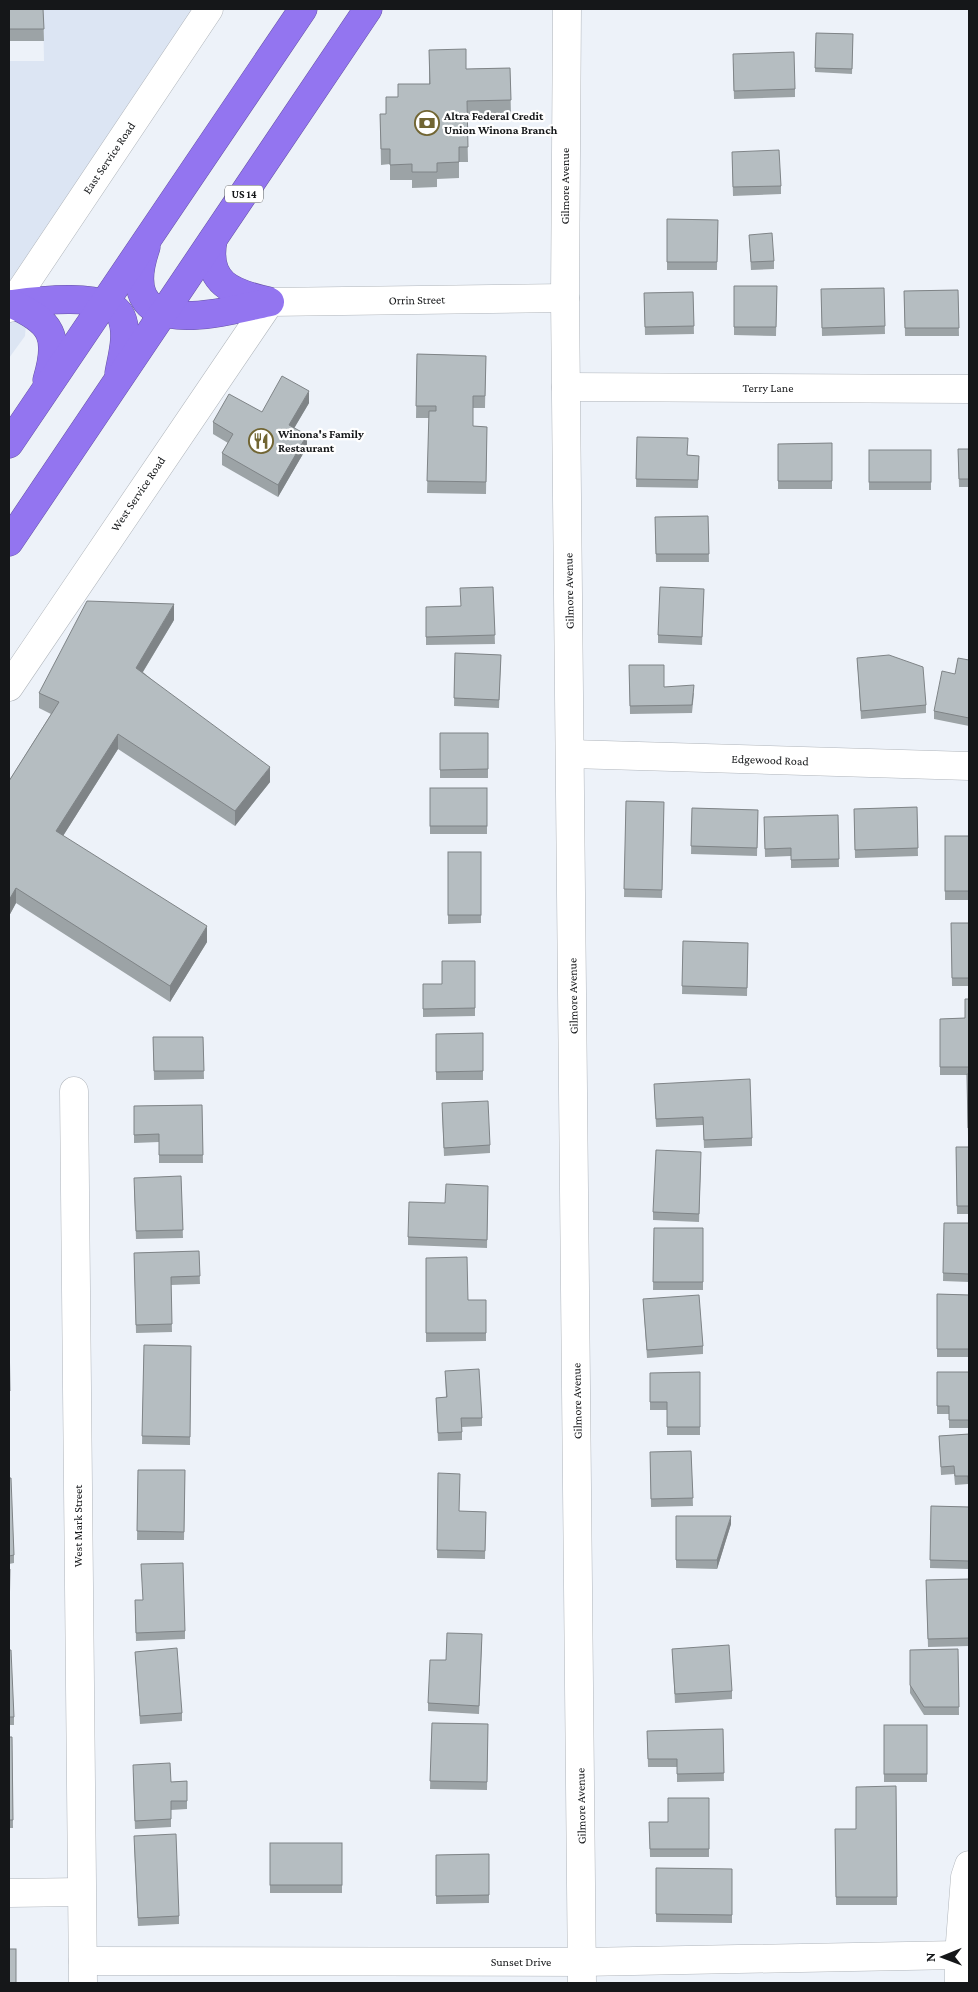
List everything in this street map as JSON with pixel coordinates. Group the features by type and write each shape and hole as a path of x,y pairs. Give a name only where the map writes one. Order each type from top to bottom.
{"highway":[{"path":"9,444 103,302 150,236 303,9"},
{"name":"US 14","path":"9,542 368,9"},
{"path":"150,236 140,270 141,292 146,301 163,314 199,316 270,302"},
{"path":"213,240 210,255 212,268 219,278 230,289 244,296 270,302"},
{"path":"10,305 54,300 103,302 121,314 124,324 124,347 118,380"},
{"path":"10,305 30,312 42,321 51,332 53,357 44,392"}],"street":[{"name":"East Service Road","path":"10,305 209,9"},
{"name":"Gilmore Avenue","path":"567,9 565,298 582,1973"},
{"name":"Orrin Street","path":"270,302 565,298"},
{"name":"West Service Road","path":"9,687 270,302"},
{"name":"Terry Lane","path":"566,387 969,389"},
{"name":"Edgewood Road","path":"571,754 969,766"},
{"name":"West Mark Street","path":"74,1091 80,1892 83,1972"},
{"path":"959,1983 959,1955 965,1877 969,1865"},
{"path":"9,1893 80,1892"},
{"name":"Sunset Drive","path":"83,1972 582,1973 959,1955"}],"shaded area":[{"path":"43,9 220,9 29,290 25,336 9,358 9,61 44,61"}],"building":[{"path":"9,9 43,9 44,29 9,29"},
{"path":"816,33 853,34 852,69 815,68"},
{"name":"Altra Federal Credit Union Winona Branch","path":"466,49 466,69 510,68 511,100 467,101 468,147 459,147 459,162 437,163 437,172 412,172 412,164 390,165 390,149 381,149 380,114 386,114 386,97 398,97 398,84 430,84 429,50"},
{"path":"794,52 795,89 734,91 733,54"},
{"path":"779,150 781,186 733,187 732,152"},
{"path":"667,219 718,220 717,262 667,262"},
{"path":"772,233 774,261 751,262 749,235"},
{"path":"734,286 777,286 776,327 734,327"},
{"path":"884,288 885,326 822,328 821,289"},
{"path":"958,290 959,328 905,328 904,291"},
{"path":"693,292 694,326 645,327 644,293"},
{"path":"417,354 486,356 485,396 473,396 473,426 487,427 486,482 427,481 429,411 436,411 436,406 416,406"},
{"name":"Winona's Family Restaurant","path":"282,376 309,391 289,425 307,435 278,485 222,453 233,434 213,422 229,394 262,412"},
{"path":"637,437 688,438 687,455 699,456 698,480 636,479"},
{"path":"832,443 832,481 778,481 778,444"},
{"path":"958,449 969,449 969,479 959,479"},
{"path":"869,450 931,450 931,482 869,482"},
{"path":"708,516 709,554 656,554 655,517"},
{"path":"493,587 495,635 426,637 426,607 461,606 460,588"},
{"path":"660,587 704,589 702,637 658,635"},
{"path":"87,601 174,604 136,668 270,767 235,811 118,734 56,831 207,926 170,986 16,888 9,900 9,781 59,702 39,693"},
{"path":"455,653 501,655 499,700 454,698"},
{"path":"889,655 923,667 926,705 861,711 857,658"},
{"path":"958,658 969,660 969,718 934,711 942,671 955,674"},
{"path":"629,665 664,665 664,687 694,685 692,705 630,706"},
{"path":"440,733 488,733 488,769 440,770"},
{"path":"430,788 487,788 487,826 430,826"},
{"path":"626,801 664,802 662,890 624,889"},
{"path":"917,807 918,848 855,850 854,809"},
{"path":"692,808 758,810 757,848 691,846"},
{"path":"838,815 839,859 791,860 791,848 765,849 764,817"},
{"path":"945,836 969,836 969,891 945,891"},
{"path":"448,852 481,852 481,915 448,915"},
{"path":"951,923 969,923 969,978 952,978"},
{"path":"683,941 748,943 747,988 682,986"},
{"path":"442,961 475,961 475,1008 423,1009 423,984 442,984"},
{"path":"965,999 969,999 969,1067 940,1067 940,1019 965,1018"},
{"path":"483,1033 483,1071 436,1072 436,1034"},
{"path":"153,1037 203,1037 204,1071 154,1071"},
{"path":"967,1074 969,1074 969,1128 968,1128"},
{"path":"750,1079 752,1138 704,1140 703,1117 656,1119 654,1084"},
{"path":"488,1101 490,1145 444,1148 442,1103"},
{"path":"202,1105 203,1155 159,1155 159,1134 134,1135 134,1106"},
{"path":"956,1147 969,1147 969,1206 957,1206"},
{"path":"656,1150 701,1152 699,1214 653,1212"},
{"path":"181,1176 183,1230 136,1231 134,1178"},
{"path":"446,1184 488,1186 487,1240 408,1237 409,1202 445,1203"},
{"path":"944,1223 969,1223 969,1274 943,1273"},
{"path":"654,1228 703,1228 703,1282 653,1282"},
{"path":"199,1251 200,1276 171,1277 172,1324 136,1325 134,1253"},
{"path":"467,1257 468,1300 486,1300 486,1333 426,1333 426,1258"},
{"path":"937,1294 969,1295 969,1349 937,1349"},
{"path":"699,1295 703,1346 647,1350 643,1299"},
{"path":"9,1334 10,1391 9,1391"},
{"path":"144,1345 191,1346 190,1437 142,1436"},
{"path":"479,1369 482,1418 461,1418 462,1432 438,1433 436,1398 447,1397 445,1371"},
{"path":"700,1372 700,1427 667,1427 667,1402 650,1402 650,1373"},
{"path":"937,1372 969,1372 969,1420 949,1420 949,1406 937,1406"},
{"path":"969,1434 969,1492 968,1476 955,1476 954,1466 941,1467 939,1436"},
{"path":"691,1451 693,1498 651,1499 650,1452"},
{"path":"138,1470 185,1470 184,1532 137,1531"},
{"path":"438,1473 460,1474 459,1511 486,1512 485,1551 437,1550"},
{"path":"9,1478 11,1478 14,1555 9,1556"},
{"path":"931,1506 969,1507 969,1561 930,1560"},
{"path":"676,1516 731,1516 717,1560 676,1560"},
{"path":"183,1563 185,1631 136,1633 135,1600 143,1600 141,1564"},
{"path":"9,1569 10,1569 9,1615"},
{"path":"969,1579 969,1638 928,1639 926,1580"},
{"path":"447,1633 482,1634 479,1706 428,1703 430,1660 446,1660"},
{"path":"729,1645 732,1691 675,1694 672,1649"},
{"path":"177,1648 182,1713 140,1716 135,1652"},
{"path":"958,1649 959,1707 924,1707 910,1685 910,1650"},
{"path":"9,1650 11,1650 14,1717 9,1717"},
{"path":"432,1723 488,1724 487,1782 430,1781"},
{"path":"884,1725 927,1725 927,1774 884,1774"},
{"path":"723,1729 724,1773 677,1774 677,1759 648,1759 647,1731"},
{"path":"9,1737 12,1737 13,1820 9,1820"},
{"path":"170,1763 171,1782 187,1781 187,1801 171,1801 171,1819 135,1821 133,1765"},
{"path":"896,1786 897,1897 836,1897 835,1829 856,1829 856,1787"},
{"path":"668,1798 709,1798 709,1849 650,1849 649,1822 668,1822"},
{"path":"176,1834 179,1916 138,1918 134,1836"},
{"path":"270,1843 342,1843 342,1885 270,1885"},
{"path":"489,1854 489,1895 436,1896 436,1855"},
{"path":"656,1868 732,1869 732,1915 656,1914"},
{"path":"9,1949 16,1949 16,1983 9,1983"}],"place":[{"name":"Altra Federal Credit Union Winona Branch","path":"427,123"},
{"name":"Winona's Family Restaurant","path":"261,441"}]}
